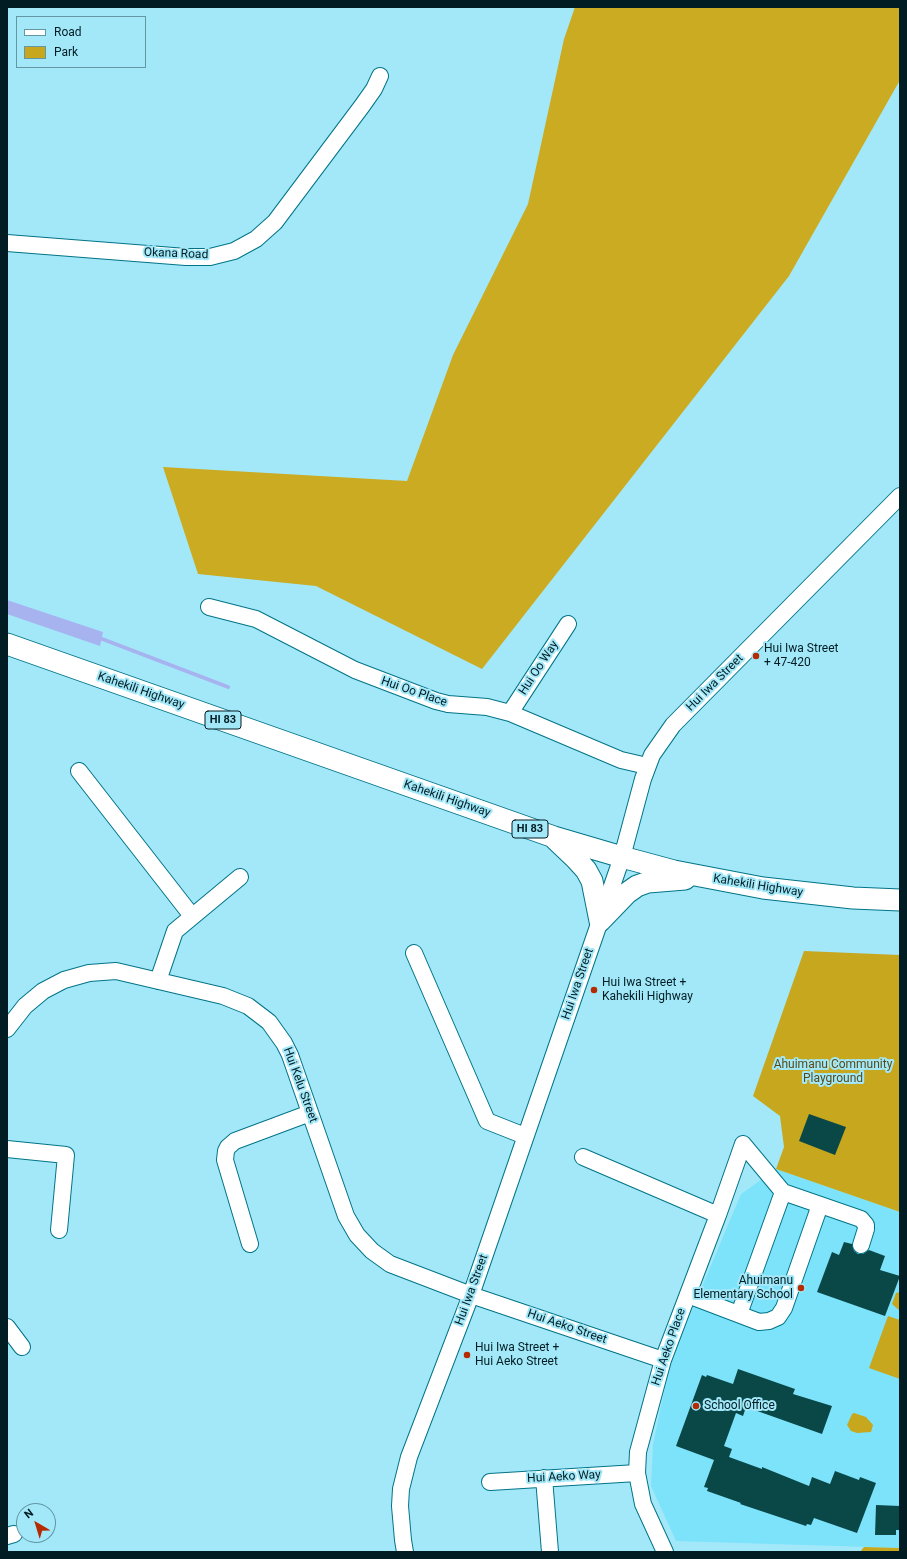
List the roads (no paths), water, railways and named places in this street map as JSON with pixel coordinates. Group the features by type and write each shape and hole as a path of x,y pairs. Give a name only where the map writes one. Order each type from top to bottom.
{"main road":[{"name":"Kahekili Highway","path":"7,644 554,837 622,857 702,877 763,888 808,894 900,900"},
{"path":"554,837 576,859 589,876 592,882 600,921"},
{"path":"600,921 626,893 637,886 648,882 702,877"}],"street":[{"name":"Okana Road","path":"7,243 198,257 222,254 245,246 266,231 284,213 290,202 374,89 380,76"},
{"name":"Hui Iwa Street","path":"406,1552 403,1540 400,1506 404,1473 408,1457 470,1295 526,1136 622,857 647,766 659,744 673,725 900,496"},
{"name":"Hui Oo Place","path":"209,607 256,619 355,670 436,701 510,713 621,760 647,766"},
{"name":"Hui Oo Way","path":"510,713 568,624"},
{"path":"79,771 192,916"},
{"path":"158,981 173,935 178,928 240,877"},
{"path":"414,953 487,1121 526,1136"},
{"name":"Hui Kelu Street","path":"7,1029 18,1014 34,998 52,985 90,972 116,971 223,996 248,1006 273,1027 290,1055 346,1216 351,1226 364,1244 390,1264 470,1295"},
{"path":"250,1244 225,1160 226,1151 234,1141 310,1113"},
{"name":"Hui Aeko Place","path":"665,1552 643,1504 637,1473 638,1452 663,1360 718,1216 743,1144 783,1192"},
{"path":"7,1149 66,1155 59,1230"},
{"path":"584,1157 718,1216"},
{"path":"739,1314 783,1192 858,1218 864,1222 866,1225 866,1232 861,1245"},
{"path":"688,1295 764,1322 774,1320 782,1312 820,1205"},
{"name":"Hui Aeko Street","path":"470,1295 663,1360"},
{"path":"7,1328 22,1347"},
{"name":"Hui Aeko Way","path":"490,1482 637,1473"},
{"path":"544,1478 550,1552"}],"waterway":[{"path":"97,637 228,687"}],"place":[{"name":"Hui Iwa Street + 47-420","path":"756,656"},
{"name":"Hui Iwa Street + Kahekili Highway","path":"594,990"},
{"name":"Ahuimanu Elementary School","path":"801,1288"},
{"name":"Hui Iwa Street + Hui Aeko Street","path":"467,1355"},
{"name":"School Office","path":"696,1406"}],"park label":[{"name":"Ahuimanu Community Playground","path":"833,1072"}]}
